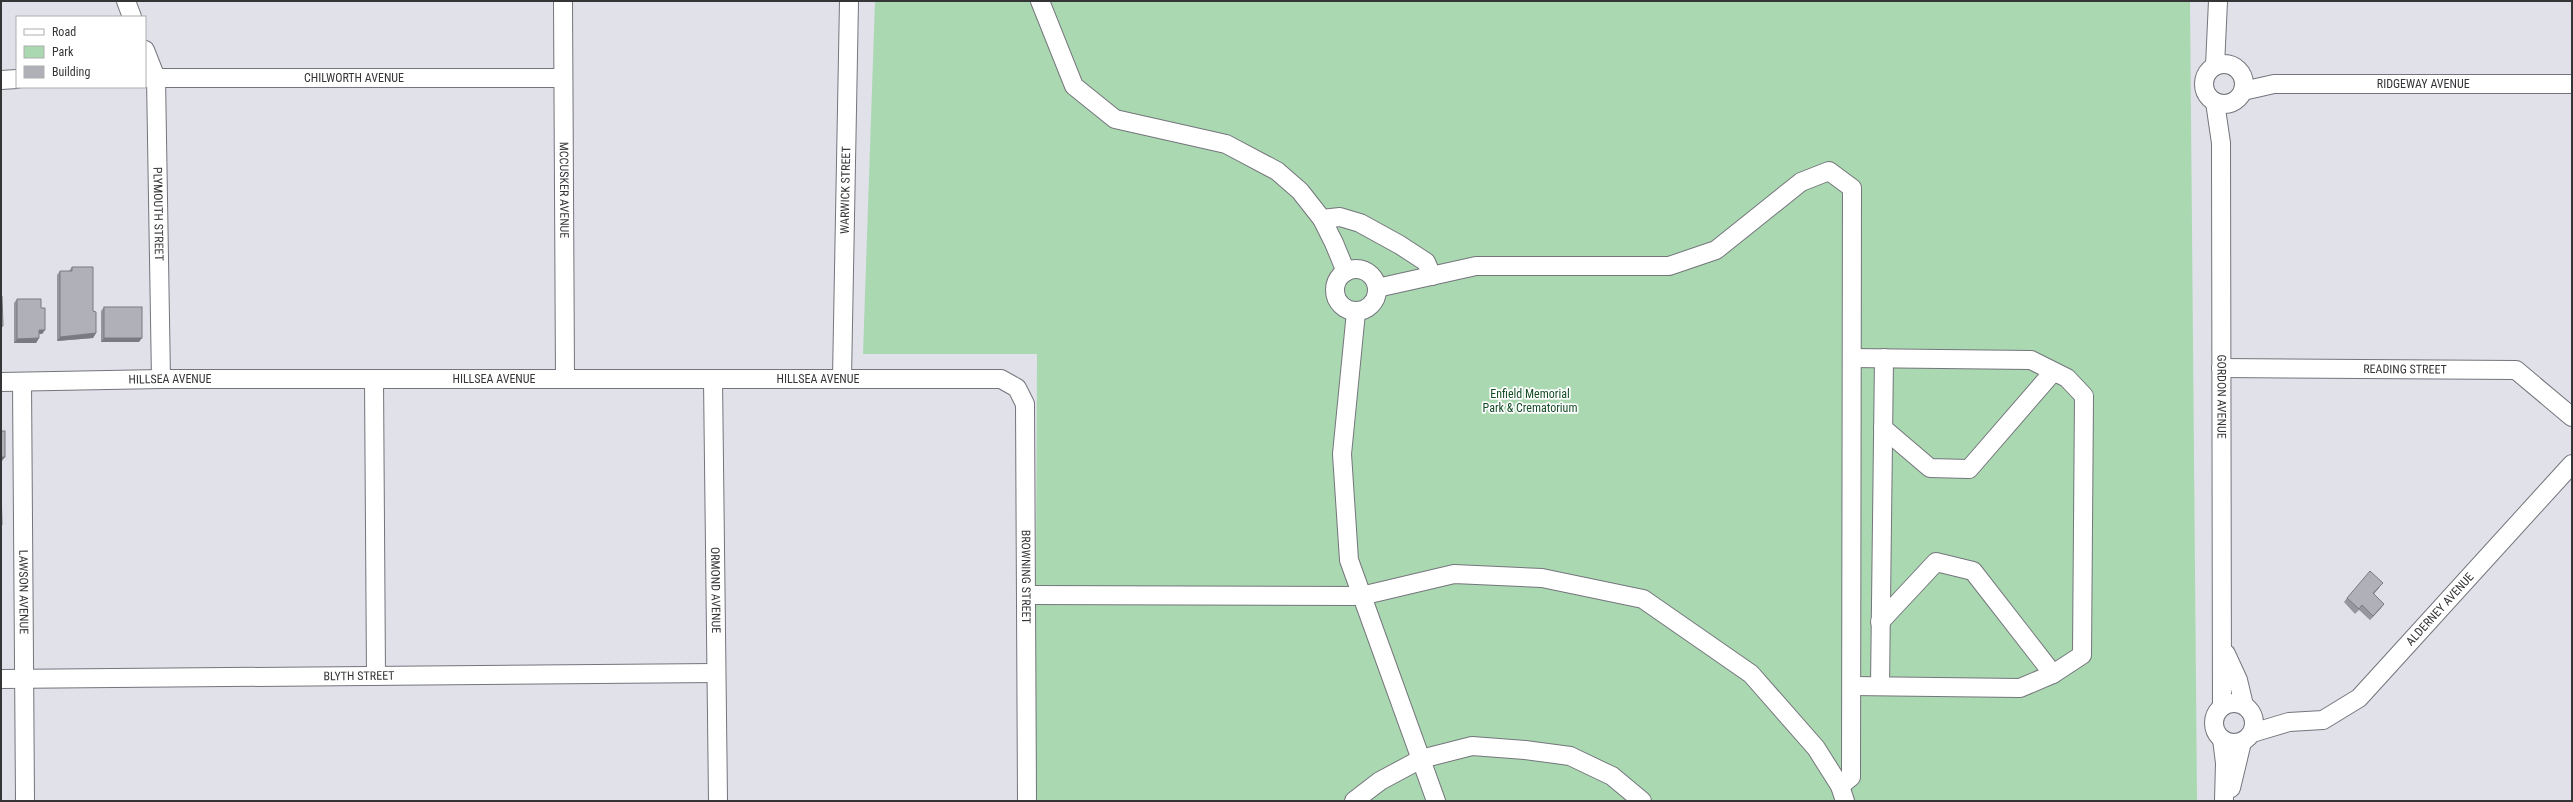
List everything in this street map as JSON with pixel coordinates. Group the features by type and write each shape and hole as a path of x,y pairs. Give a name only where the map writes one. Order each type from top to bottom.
{"street":[{"path":"126,1 132,16"},
{"name":"MCCUSKER AVENUE","path":"563,1 565,379"},
{"name":"WARWICK STREET","path":"842,378 849,1"},
{"path":"1040,1 1074,86 1115,119 1226,144 1277,171 1300,191 1322,219 1346,272"},
{"path":"2218,1 2219,21 2233,74 2237,99 2222,103 2209,97 2204,84 2209,71 2233,74"},
{"name":"PLYMOUTH STREET","path":"146,55 151,78 161,379"},
{"name":"RIDGEWAY AVENUE","path":"2233,74 2274,84 2572,84"},
{"name":"CHILWORTH AVENUE","path":"151,78 563,78"},
{"path":"1,80 16,79"},
{"name":"GORDON AVENUE","path":"2222,103 2220,596 2224,650 2222,707"},
{"path":"1377,288 1476,266 1669,266 1716,250 1801,182 1829,171 1852,188 1851,777 1843,794"},
{"path":"1322,219 1340,217 1360,223 1400,245 1426,262 1432,276"},
{"path":"1356,269 1365,272 1373,278 1377,288 1376,298 1370,306 1356,312 1343,307 1335,296 1336,282 1346,272 1356,269"},
{"path":"1356,312 1342,454 1349,560 1436,801"},
{"path":"1852,358 2031,360 2067,378 2084,396 2082,655 2052,674 2020,688 1852,686"},
{"path":"1880,686 1884,358"},
{"name":"READING STREET","path":"2221,368 2516,370 2572,417"},
{"path":"1883,428 1930,468 1969,469 2053,372"},
{"name":"HILLSEA AVENUE","path":"1,382 161,379 986,378"},
{"name":"BROWNING STREET","path":"986,378 1001,379 1017,388 1025,404 1027,801"},
{"path":"374,379 376,676"},
{"name":"ORMOND AVENUE","path":"712,379 718,801"},
{"name":"LAWSON AVENUE","path":"22,382 25,801"},
{"name":"ALDERNEY AVENUE","path":"2247,738 2289,722 2323,720 2359,698 2572,464"},
{"path":"1880,622 1936,562 1973,571 2052,674"},
{"path":"1027,595 1361,596 1454,574 1542,578 1643,599 1751,674 1816,748 1843,794"},
{"name":"GORDON AVENUE","path":"2224,650 2238,680 2248,710"},
{"name":"BLYTH STREET","path":"1,679 716,673"},
{"path":"2225,801 2235,778 2247,738 2254,721 2248,710 2233,703 2222,707 2215,717 2214,723 2215,729 2222,739 2228,742 2247,738"},
{"name":"ALDERNEY AVENUE","path":"2248,710 2289,722"},
{"path":"2222,739 2225,801"},
{"path":"1354,801 1380,781 1421,759 1472,746 1525,750 1570,756 1612,776 1642,801"}],"green space":[{"name":"Enfield Memorial Park & Crematorium","path":"875,1 2190,1 2197,801 1035,801 1037,354 863,354"}],"building":[{"path":"72,267 93,267 93,311 96,312 96,333 60,337 60,271 72,271"},
{"path":"1,296 3,326 1,327"},
{"path":"17,299 41,299 41,308 45,308 45,330 39,330 39,338 17,339"},
{"path":"104,307 142,307 142,338 104,338"},
{"path":"1,431 5,431 5,457 1,457"},
{"path":"1,484 2,525 1,525"},
{"path":"2370,571 2383,583 2373,593 2384,604 2373,616 2362,605 2359,609 2347,598"}]}
